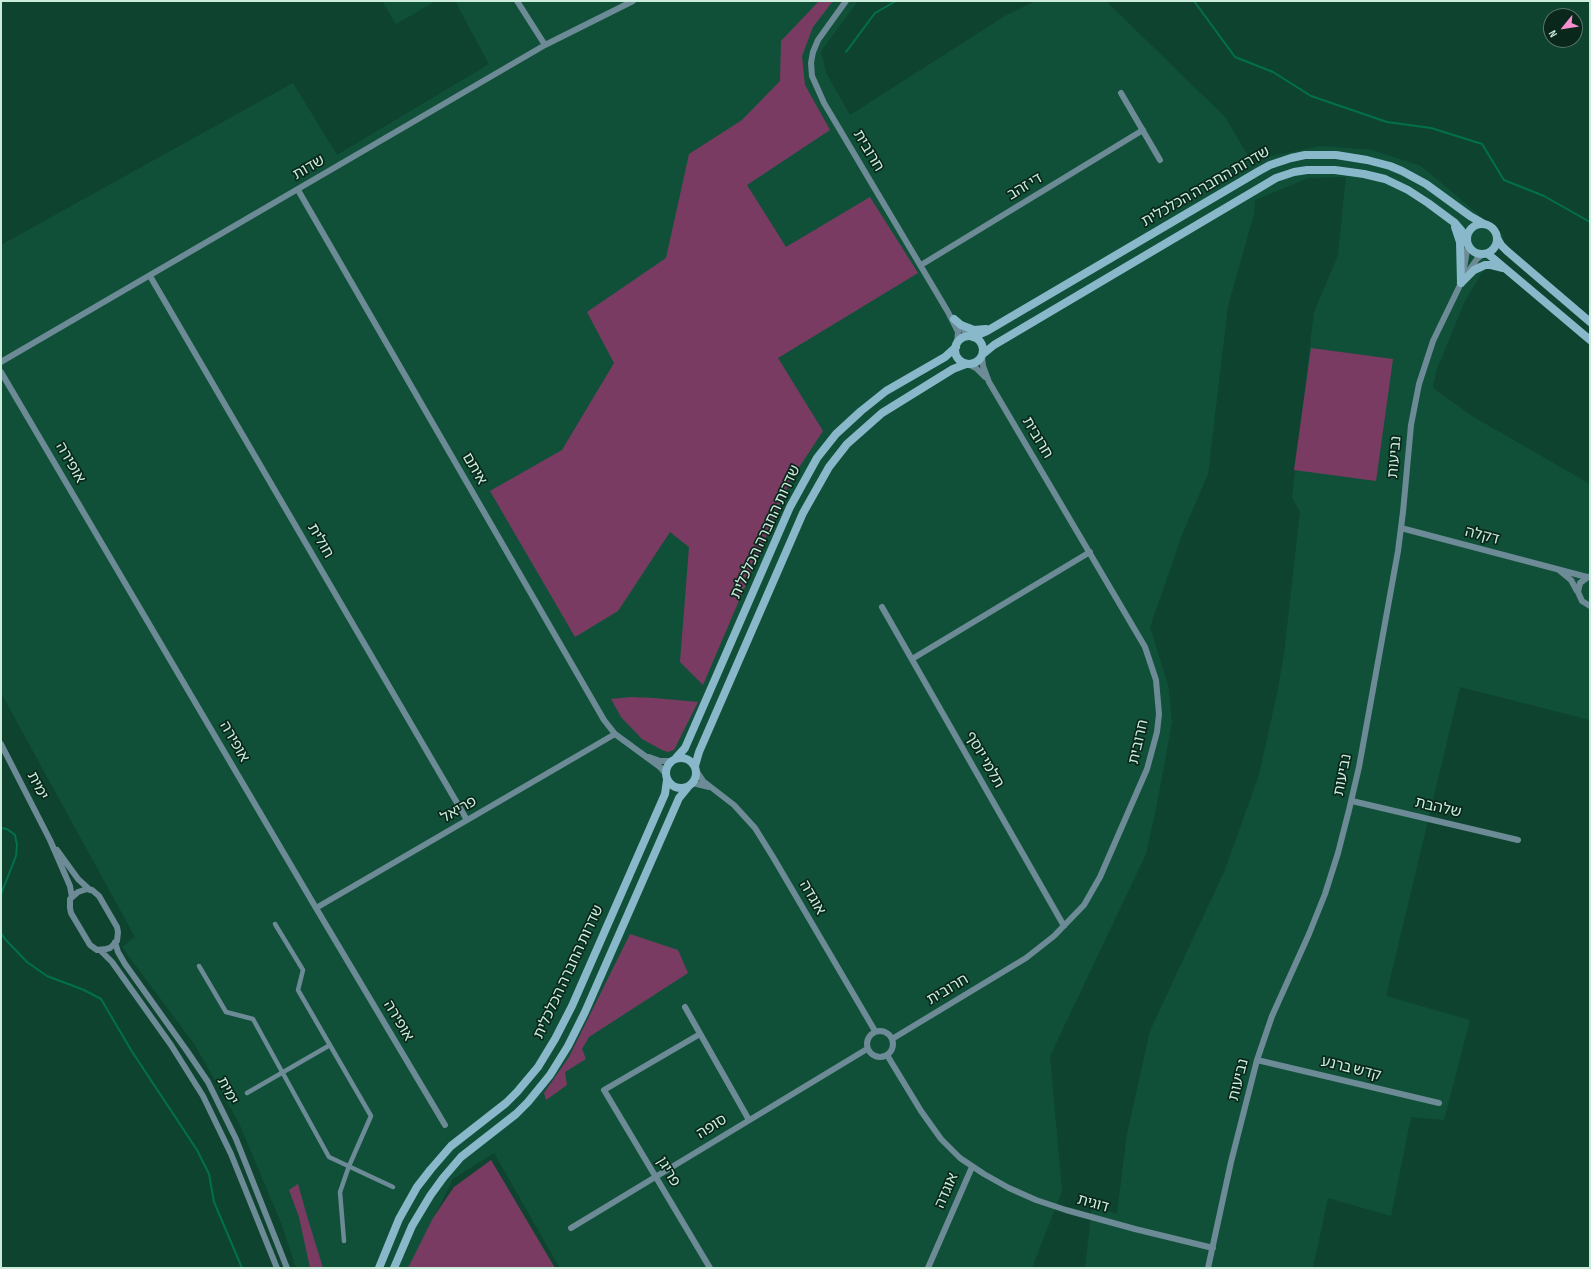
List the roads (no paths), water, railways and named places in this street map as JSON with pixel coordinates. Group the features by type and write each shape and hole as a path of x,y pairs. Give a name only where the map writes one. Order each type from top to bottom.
{"main road":[{"name":"שדרות החברה הכלכלית","path":"971,337 980,335 996,326 1259,171 1270,165 1291,158 1305,156 1336,156 1367,160 1390,166 1426,184 1470,216 1484,224"},
{"name":"שדרות החברה הכלכלית","path":"982,355 994,344 1266,184 1285,175 1307,170 1335,170 1376,177 1408,190 1450,219 1461,230 1467,242"},
{"path":"1450,219 1455,227 1460,242 1462,281"},
{"path":"1590,322 1501,245 1493,229 1484,224 1474,226 1470,230 1467,242 1473,252 1485,254 1510,271 1590,340"},
{"path":"1485,254 1495,247 1497,238"},
{"path":"1462,281 1474,270 1485,265 1497,266 1510,271"},
{"path":"954,319 961,325 974,330 996,326"},
{"path":"971,337 980,342 982,346 982,355 976,363 967,364 958,359 956,355 956,345 962,338 971,337"},
{"name":"שדרות החברה הכלכלית","path":"674,759 685,748 790,507 817,458 836,434 861,411 886,392 944,356 956,345"},
{"name":"שדרות החברה הכלכלית","path":"696,769 697,758 803,513 829,467 847,444 882,413 953,369 967,364"},
{"path":"685,758 689,760 696,769 690,785 683,788 674,786 667,777 668,764 674,759 685,758"},
{"name":"שדרות החברה הכלכלית","path":"379,1268 399,1219 417,1187 451,1146 506,1103 517,1092 538,1067 555,1039 572,1006 665,794 667,777"},
{"name":"שדרות החברה הכלכלית","path":"394,1268 412,1226 443,1178 461,1157 516,1114 528,1102 550,1075 568,1046 585,1012 679,798 690,785"}],"street":[{"path":"517,1 545,45"},
{"name":"שדות","path":"1,362 545,45 633,1"},
{"name":"חרובית","path":"846,1 818,40 813,52 811,63 812,76 824,103 948,312 958,332 956,345"},
{"path":"1121,93 1160,160"},
{"name":"די זהב","path":"920,265 1143,130"},
{"name":"איתם","path":"298,190 604,720 615,734 660,767 667,777"},
{"name":"נביעות","path":"1462,281 1467,242"},
{"name":"נביעות","path":"1208,1268 1231,1162 1257,1060 1272,1016 1310,934 1325,894 1352,801 1401,528 1410,425 1419,384 1433,341 1462,281 1476,259 1485,254"},
{"name":"חולית","path":"150,276 467,820"},
{"name":"חרובית","path":"948,312 971,337"},
{"name":"חרובית","path":"892,1039 1026,958 1054,936 1084,905 1100,877 1147,769 1157,732 1159,714 1156,680 1146,647 989,382 983,366 982,355"},
{"name":"חרובית","path":"967,364 976,368 989,382"},
{"name":"אופירה","path":"1,372 445,1125"},
{"name":"דקלה","path":"1401,528 1589,577"},
{"path":"912,659 1090,552"},
{"name":"דקלה","path":"1556,568 1571,580 1582,601 1590,606"},
{"path":"1578,592 1580,583 1589,577"},
{"name":"תלמי יוסף","path":"882,607 1064,926"},
{"name":"פריאל","path":"316,908 615,734"},
{"name":"ימית","path":"1,744 50,840 70,886 72,897 69,903 76,923 90,945 101,951 112,962 171,1045 203,1096 231,1154 277,1268"},
{"name":"איתם","path":"638,752 660,760 674,759"},
{"name":"אוגדה","path":"696,769 704,781 734,804 755,828 773,856 875,1031"},
{"name":"אוגדה","path":"690,785 702,784 712,788"},
{"name":"שלהבת","path":"1352,801 1518,840"},
{"name":"ימית","path":"50,840 78,879 98,896 116,927 118,936 115,942 116,948 123,960 208,1082 236,1139 287,1268"},
{"path":"72,897 82,890 90,890"},
{"path":"275,924 303,970 298,990 372,1116 349,1166 340,1192 344,1241"},
{"path":"101,951 110,948 115,942"},
{"path":"199,966 226,1012 253,1019 329,1157 393,1186"},
{"path":"685,1007 749,1120"},
{"path":"875,1031 887,1032 892,1039 893,1048 887,1055 880,1057 872,1055 867,1049 866,1045 868,1037 875,1031"},
{"name":"פריגן","path":"700,1034 604,1090 710,1268"},
{"path":"247,1093 330,1045"},
{"name":"סופה","path":"571,1228 867,1049"},
{"name":"אוגדה","path":"887,1055 921,1111 941,1139 960,1158 972,1167 928,1268"},
{"name":"קדש ברנע","path":"1257,1060 1439,1103"},
{"name":"דוגית","path":"972,1167 1009,1188 1036,1200 1106,1221 1213,1248"}],"waterway":[{"path":"846,52 875,13 896,1"},
{"path":"1194,1 1235,57 1273,72 1311,96 1387,122 1431,128 1482,144 1504,180 1544,196 1590,222"},
{"path":"1,828 7,829 15,835 17,845 16,856 1,894"},
{"path":"1,933 27,962 47,976 84,990 101,999 131,1050 197,1150 209,1174 214,1202 242,1268"}]}
